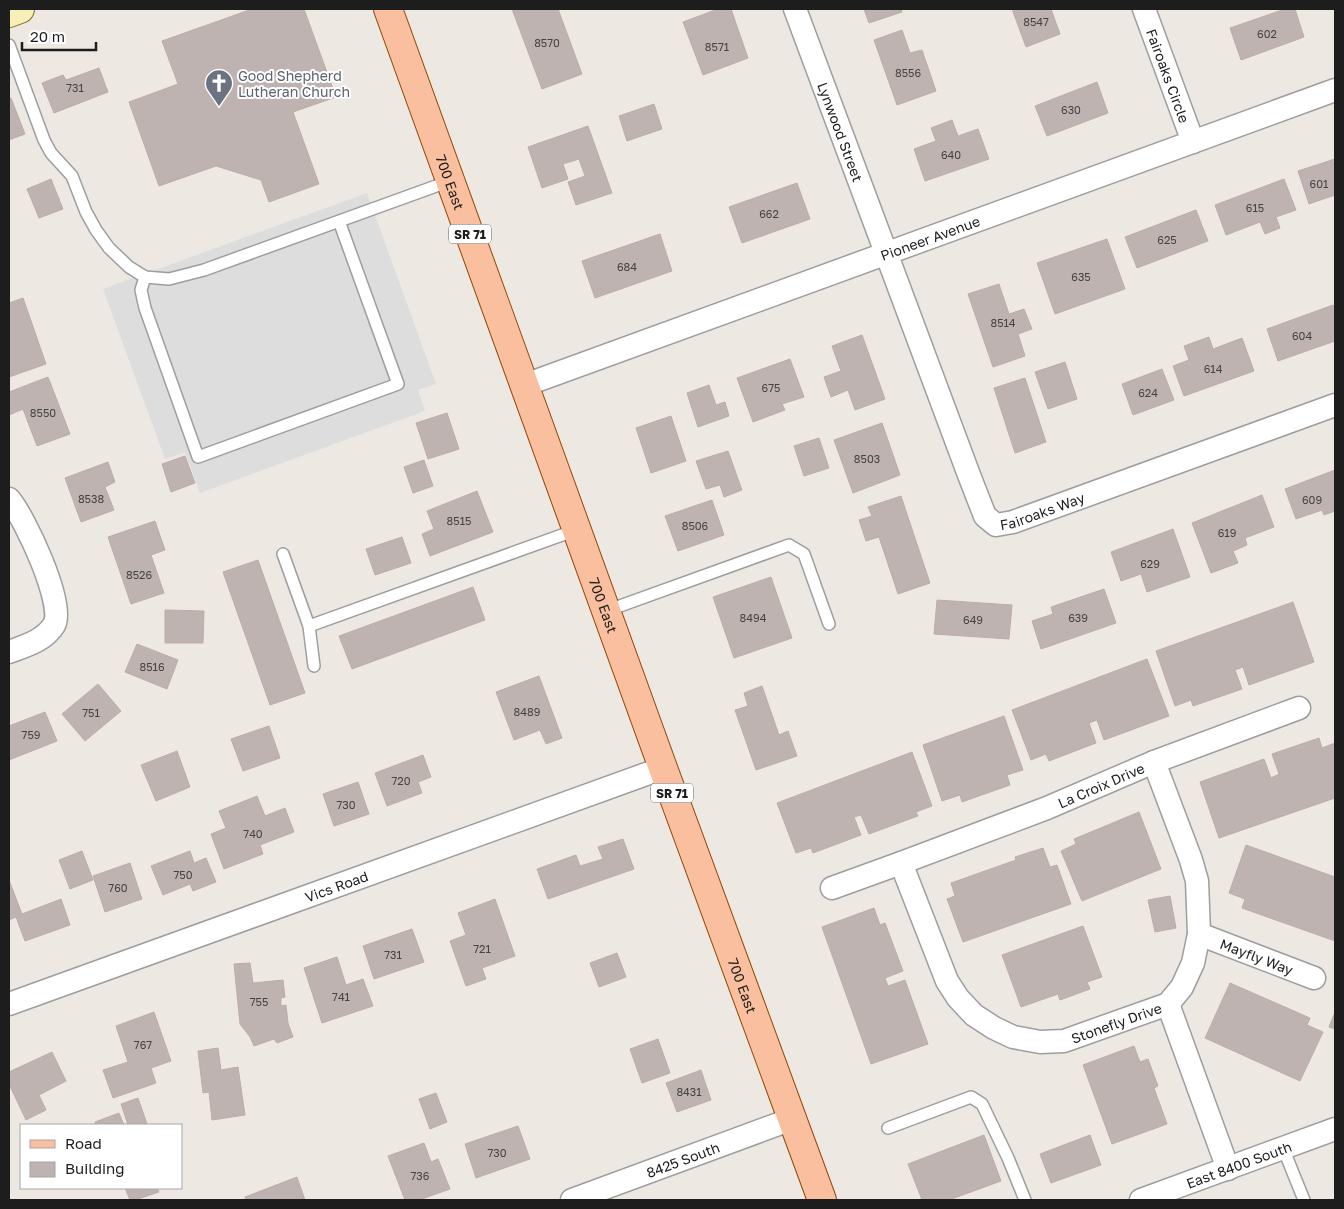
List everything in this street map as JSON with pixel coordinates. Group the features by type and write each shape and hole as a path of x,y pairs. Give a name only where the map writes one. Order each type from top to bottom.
{"main road":[{"path":"9,13 20,9"},
{"name":"700 East","path":"388,9 576,530 822,1200"}],"street":[{"name":"Lynwood Street","path":"796,9 887,254"},
{"name":"Fairoaks Circle","path":"1144,9 1193,142"},
{"name":"Pioneer Avenue","path":"525,385 1335,90"},
{"name":"Fairoaks Way","path":"887,254 985,516 996,525 1013,522 1335,405"},
{"path":"9,499 28,528 51,586 57,611 55,623 48,633 32,643 9,652"},
{"name":"La Croix Drive","path":"901,863 1047,808 1154,762 1299,708"},
{"name":"Stonefly Drive","path":"901,863 947,981 958,998 974,1015 994,1028 1013,1037 1040,1042 1064,1041 1168,1004 1182,987 1193,963 1200,934 1197,881 1154,762"},
{"name":"Vics Road","path":"9,1004 663,768"},
{"path":"832,888 901,863"},
{"name":"Mayfly Way","path":"1200,934 1314,978"},
{"path":"1168,1004 1228,1169"},
{"name":"8425 South","path":"572,1200 792,1119"},
{"name":"East 8400 South","path":"1141,1200 1335,1129"}],"lane":[{"path":"9,45 44,140 51,153 72,176 86,212 96,230 109,248 129,267 145,277 169,279 204,270 450,181"},
{"path":"145,277 141,290 145,308 198,457 398,384 340,221"},
{"path":"309,626 576,530"},
{"path":"606,611 789,546 804,554 830,624"},
{"path":"282,554 309,626 314,666"},
{"path":"888,1128 971,1096 982,1104 1008,1158 1025,1200"},
{"path":"1283,1148 1304,1200"}],"shaded area":[{"path":"367,193 436,384 418,390 425,411 200,493 185,452 165,459 103,289"}],"building":[{"name":"Good Shepherd Lutheran Church","path":"252,9 304,9 336,97 293,112 319,184 269,202 261,180 216,166 159,186 129,102 178,84 162,41"},
{"path":"512,9 558,9 582,74 542,89"},
{"path":"718,9 731,9 748,58 703,75 683,22"},
{"path":"864,9 901,9 902,12 869,23"},
{"path":"1012,9 1051,9 1060,34 1026,47"},
{"path":"1285,9 1295,9 1304,37 1241,60 1230,28"},
{"path":"902,30 910,53 922,50 936,91 897,105 874,40"},
{"path":"99,68 108,92 54,113 42,83 63,75 66,80"},
{"path":"1097,82 1108,113 1047,136 1035,106"},
{"path":"11,98 25,134 9,140 9,99"},
{"path":"654,104 662,129 627,141 619,116"},
{"path":"952,120 958,136 978,129 989,159 925,181 914,149 936,141 931,128"},
{"path":"588,126 612,193 576,205 568,182 585,176 579,159 563,164 568,179 542,188 528,147"},
{"path":"1335,159 1335,195 1309,204 1298,171"},
{"path":"51,179 63,209 39,218 27,189"},
{"path":"1284,179 1296,210 1276,217 1280,228 1265,234 1260,222 1226,235 1215,205"},
{"path":"797,183 810,219 742,243 729,207"},
{"path":"1196,210 1208,241 1137,268 1125,237"},
{"path":"660,234 672,271 595,298 582,261"},
{"path":"1107,239 1125,289 1055,314 1037,263"},
{"path":"999,284 1009,314 1024,309 1032,329 1018,334 1025,356 993,367 968,294"},
{"path":"23,298 46,364 9,377 9,303"},
{"path":"1333,305 1335,311 1335,341 1278,361 1267,329"},
{"path":"862,335 885,399 855,410 848,390 831,397 824,377 841,371 832,346"},
{"path":"1209,337 1213,349 1242,338 1254,371 1184,396 1173,366 1189,360 1184,346"},
{"path":"790,359 804,397 782,404 785,410 753,422 737,378"},
{"path":"1065,362 1077,399 1048,409 1035,372"},
{"path":"1162,369 1174,400 1133,415 1122,384"},
{"path":"48,377 70,434 37,446 23,409 9,415 9,392"},
{"path":"1025,378 1046,442 1015,453 994,388"},
{"path":"709,385 716,405 725,402 729,416 698,427 687,393"},
{"path":"447,413 459,449 428,459 416,423"},
{"path":"671,416 686,461 651,473 636,428"},
{"path":"882,423 900,475 853,493 834,440"},
{"path":"819,438 829,468 804,476 794,446"},
{"path":"728,451 742,490 724,497 720,485 706,489 696,461"},
{"path":"185,456 195,483 171,492 162,464"},
{"path":"424,460 433,486 413,493 404,467"},
{"path":"108,462 115,482 105,487 114,510 81,522 65,478"},
{"path":"1335,470 1335,511 1324,515 1322,510 1296,519 1285,489"},
{"path":"477,491 493,532 430,556 422,534 434,529 427,511"},
{"path":"1262,495 1274,527 1245,538 1247,545 1233,551 1238,563 1211,573 1192,523"},
{"path":"901,496 930,583 898,594 879,537 866,541 859,520 872,516 868,507"},
{"path":"712,500 724,535 678,551 665,516"},
{"path":"155,521 165,550 151,555 164,593 131,604 108,537"},
{"path":"1173,529 1190,577 1147,592 1141,574 1121,581 1111,552"},
{"path":"402,537 411,563 375,575 366,549"},
{"path":"258,560 305,693 270,705 223,572"},
{"path":"771,577 792,638 734,658 713,597"},
{"path":"473,587 485,620 352,669 339,636"},
{"path":"1104,589 1116,623 1041,649 1032,621 1053,614 1051,607"},
{"path":"937,600 1012,605 1009,639 934,634"},
{"path":"1293,602 1314,662 1249,685 1243,667 1235,670 1242,689 1193,706 1191,700 1175,706 1156,651"},
{"path":"165,610 204,611 203,643 165,643"},
{"path":"137,644 178,660 167,689 125,672"},
{"path":"1147,659 1169,716 1104,740 1097,720 1089,723 1096,743 1049,761 1046,754 1031,760 1012,710"},
{"path":"539,676 562,738 546,744 540,730 514,740 496,692"},
{"path":"98,684 121,711 85,741 62,714"},
{"path":"762,686 779,735 788,731 797,756 756,770 735,710 748,706 744,693"},
{"path":"45,712 57,741 9,760 9,726"},
{"path":"1004,716 1023,770 1007,775 1010,785 962,802 960,795 942,801 923,745"},
{"path":"269,726 280,758 243,771 231,739"},
{"path":"1319,738 1322,748 1335,743 1335,798 1219,838 1200,782 1264,759 1271,778 1279,774 1272,754"},
{"path":"177,751 190,787 156,801 141,765"},
{"path":"912,752 932,806 916,812 918,816 869,834 861,815 854,817 861,835 813,853 811,848 796,853 777,803"},
{"path":"423,755 431,777 418,782 422,793 387,806 375,773"},
{"path":"358,782 369,814 334,826 323,794"},
{"path":"257,796 265,816 285,808 294,832 260,845 263,854 224,869 211,834 226,828 219,811"},
{"path":"1139,812 1161,869 1082,901 1061,851 1076,844 1074,839"},
{"path":"623,839 634,869 548,899 537,869 576,855 580,866 603,859 598,847"},
{"path":"1246,845 1335,877 1335,941 1242,908 1245,899 1229,893"},
{"path":"1043,848 1050,867 1057,865 1071,904 963,942 947,899 955,896 951,883 1016,860 1015,857"},
{"path":"82,851 93,880 70,889 59,860"},
{"path":"190,851 194,863 206,858 216,882 193,891 190,884 163,895 151,866"},
{"path":"130,863 142,899 105,912 93,876"},
{"path":"9,880 22,914 61,899 70,925 25,941 16,917 9,920"},
{"path":"1170,896 1176,928 1155,932 1148,900"},
{"path":"495,899 515,956 482,968 486,979 466,986 450,941 466,935 458,913"},
{"path":"874,908 880,925 885,923 903,971 885,978 888,986 905,980 928,1044 871,1064 822,927"},
{"path":"1083,926 1102,977 1087,982 1090,989 1060,1000 1058,994 1021,1007 1002,955"},
{"path":"412,929 424,962 374,979 363,946"},
{"path":"617,953 626,977 599,987 590,963"},
{"path":"337,957 346,985 363,979 373,1006 322,1023 304,968"},
{"path":"250,963 253,983 283,980 285,997 281,998 281,1006 286,1005 288,1023 293,1037 277,1043 274,1039 254,1046 240,1024 234,964"},
{"path":"1230,983 1310,1018 1307,1025 1323,1032 1300,1081 1205,1038"},
{"path":"154,1012 171,1061 151,1068 156,1083 113,1098 103,1070 128,1062 116,1026"},
{"path":"1335,1012 1335,1029 1329,1027"},
{"path":"658,1039 670,1073 642,1083 630,1049"},
{"path":"1134,1046 1140,1062 1148,1059 1158,1086 1154,1088 1167,1124 1112,1144 1083,1065"},
{"path":"218,1048 221,1070 238,1067 245,1115 212,1120 209,1092 203,1093 198,1051"},
{"path":"52,1052 66,1081 39,1095 46,1110 26,1120 9,1084 9,1072"},
{"path":"701,1070 711,1100 677,1112 666,1083"},
{"path":"436,1093 447,1122 430,1129 419,1099"},
{"path":"138,1098 147,1124 128,1124 121,1104"},
{"path":"119,1113 124,1124 96,1124 95,1122"},
{"path":"518,1126 530,1159 476,1178 465,1144"},
{"path":"984,1135 1001,1181 949,1200 922,1200 908,1164"},
{"path":"1090,1135 1101,1165 1051,1183 1040,1154"},
{"path":"424,1143 431,1162 438,1159 450,1189 419,1200 405,1200 388,1156"},
{"path":"297,1177 305,1200 246,1200 245,1197"},
{"path":"125,1189 158,1189 159,1192 135,1200 130,1200"}],"place":[{"name":"Good Shepherd Lutheran Church","path":"219,107"}]}
